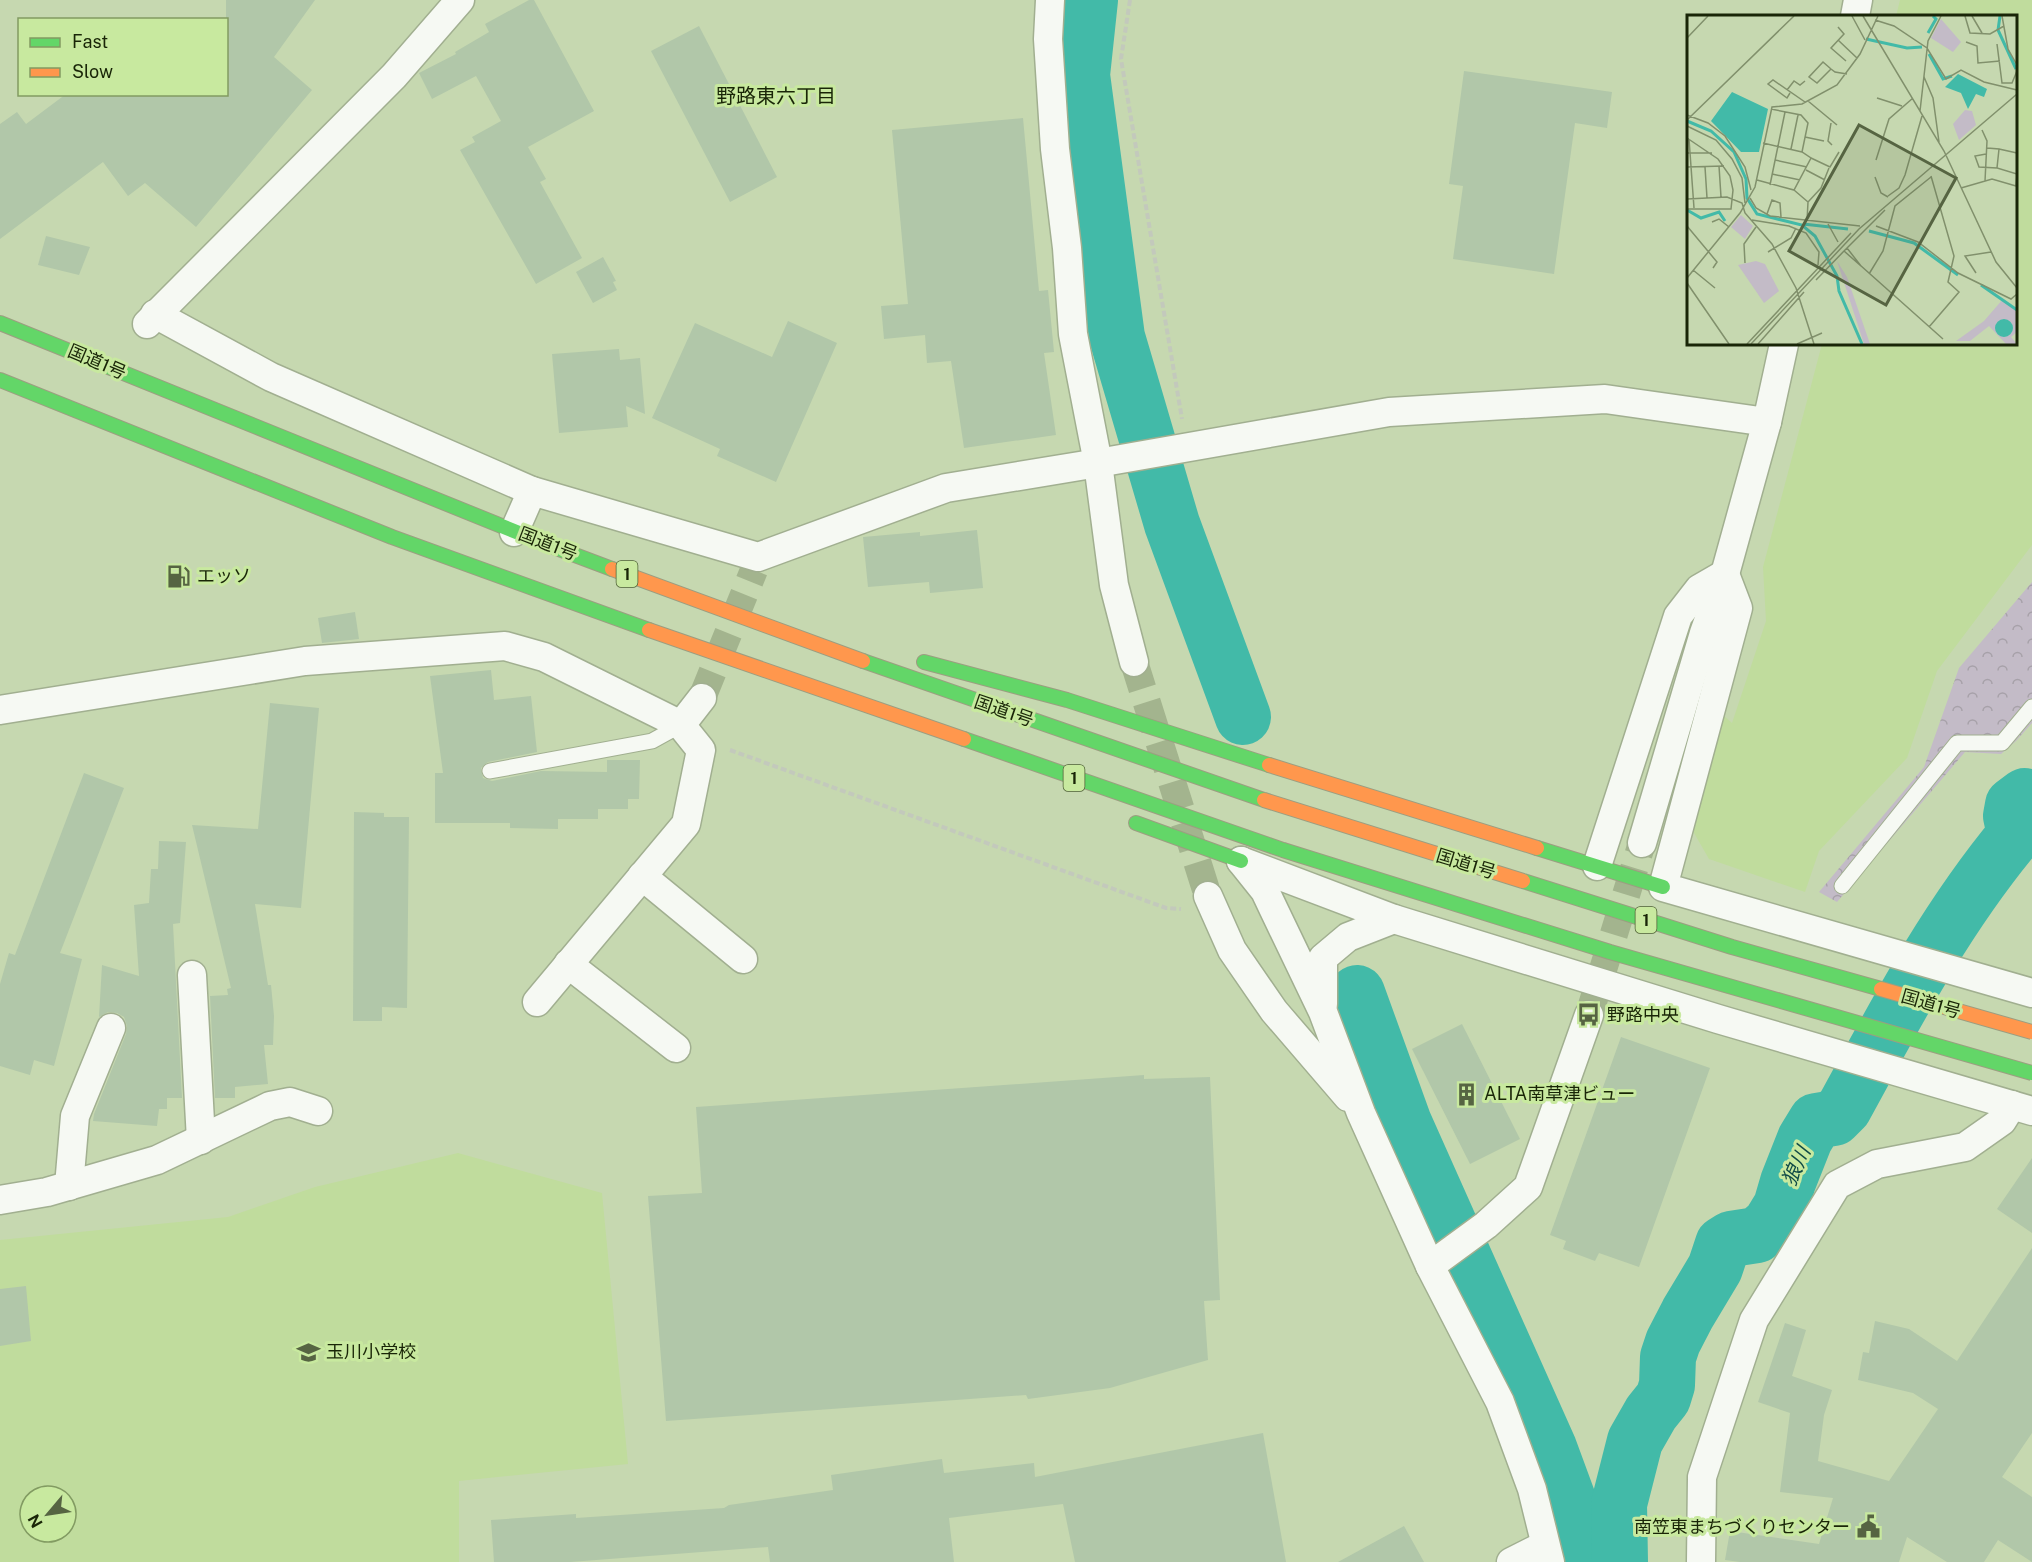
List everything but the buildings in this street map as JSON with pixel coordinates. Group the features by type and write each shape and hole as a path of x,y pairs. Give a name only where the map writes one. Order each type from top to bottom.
{"highway":[{"name":"国道1号","path":"0,323 514,532 877,666 1264,800 1732,947 2032,1032"},
{"name":"1","path":"0,380 393,537 608,615 1283,850 1610,952 2032,1073"},
{"path":"877,666 893,659"},
{"path":"912,659 1067,699 1256,761 1663,887"},
{"path":"866,705 889,729"},
{"path":"1121,818 1241,861"}],"street":[{"path":"460,0 394,76 151,319 271,377 532,491 756,563 946,488 1098,464 1389,412 1605,399 1767,422"},
{"path":"1050,0 1048,39 1055,149 1067,249 1073,334 1098,464 1114,585 1134,662"},
{"path":"1855,15 1858,0"},
{"path":"1642,843 1704,633 1725,574 1767,422 1784,345"},
{"path":"514,532 532,491"},
{"path":"1596,866 1678,616 1699,589 1725,574"},
{"path":"1725,574 1738,608 1663,887 2032,993"},
{"path":"0,710 305,662 505,646 544,657 681,725 701,750 686,824 537,1002"},
{"path":"681,725 702,698"},
{"path":"1241,861 1394,919 1718,1019 2022,1108"},
{"path":"1241,861 1265,891 1323,1012 1361,1113 1430,1266 1500,1402 1532,1489 1547,1554 1512,1562"},
{"path":"642,876 743,959"},
{"path":"1211,903 1233,950 1274,1011 1361,1113"},
{"path":"1323,1012 1323,958 1348,937 1394,919"},
{"path":"568,964 676,1048"},
{"path":"192,975 201,1140"},
{"path":"1430,1266 1486,1225 1528,1187 1589,1015"},
{"path":"69,1186 75,1116 111,1028"},
{"path":"0,1200 47,1192 157,1160 270,1106 290,1102 318,1111"},
{"path":"1701,1562 1702,1477 1754,1320 1837,1185 1877,1164 1965,1147 2022,1108"}],"lane":[{"path":"1842,886 1957,743 2002,743 2032,707"},
{"path":"490,771 652,741 681,725"}],"path":[{"path":"1130,0 1121,59 1173,450"},
{"path":"701,750 722,747 1166,908 1211,903"}],"shaded area":[{"path":"1900,0 2032,0 2032,545 1937,671 1907,758 1819,851 1805,892 1709,859 1690,826 1723,715 1732,723 1766,621 1763,567 1822,345 2017,345 2017,15 1896,15"},
{"name":"玉川小学校","path":"458,1153 602,1193 628,1464 459,1481 459,1562 0,1562 0,1240 228,1217 315,1187"}],"green space":[{"path":"2032,582 2032,723 2001,754 1965,752 1837,902 1819,892 1924,767 1959,668"}],"waterway":[{"path":"1090,0 1082,75 1117,337 1172,524 1243,717"},
{"name":"狼川","path":"1620,1562 1619,1504 1635,1441 1651,1413 1663,1398 1667,1385 1668,1357 1673,1342 1715,1268 1723,1244 1731,1239 1757,1235 1770,1224 1781,1206 1805,1139 1816,1121 1834,1118 1844,1108 1902,1002 1944,933 2015,835 2011,816 2013,805 2025,796 2032,798"},
{"path":"1357,993 1404,1123 1549,1448 1584,1543 1596,1562"}],"tunnel":[{"path":"702,698 754,570"},
{"path":"1134,662 1208,896"},
{"path":"1589,1015 1642,843"}],"traffic: fast":[{"path":"0,323 612,569"},
{"path":"0,380 392,537 649,630"},
{"path":"863,661 1264,800"},
{"path":"924,662 1067,700 1269,765"},
{"path":"964,739 1283,850"},
{"path":"1136,823 1241,861"},
{"path":"1537,848 1663,887"},
{"path":"1283,850 1610,952 2032,1073"},
{"path":"1523,881 1732,947 1881,989"}],"traffic: slow":[{"path":"612,569 863,661"},
{"path":"649,630 964,739"},
{"path":"1269,765 1537,848"},
{"path":"1264,800 1523,881"},
{"path":"1881,989 2032,1032"}],"place":[{"name":"エッソ","path":"179,576"},
{"name":"野路中央","path":"1589,1015"},
{"name":"ALTA南草津ビュー","path":"1466,1094"},
{"name":"玉川小学校","path":"308,1352"},
{"name":"南笠東まちづくりセンター","path":"1868,1527"}],"district":[{"name":"野路東六丁目","path":"776,96"}]}
